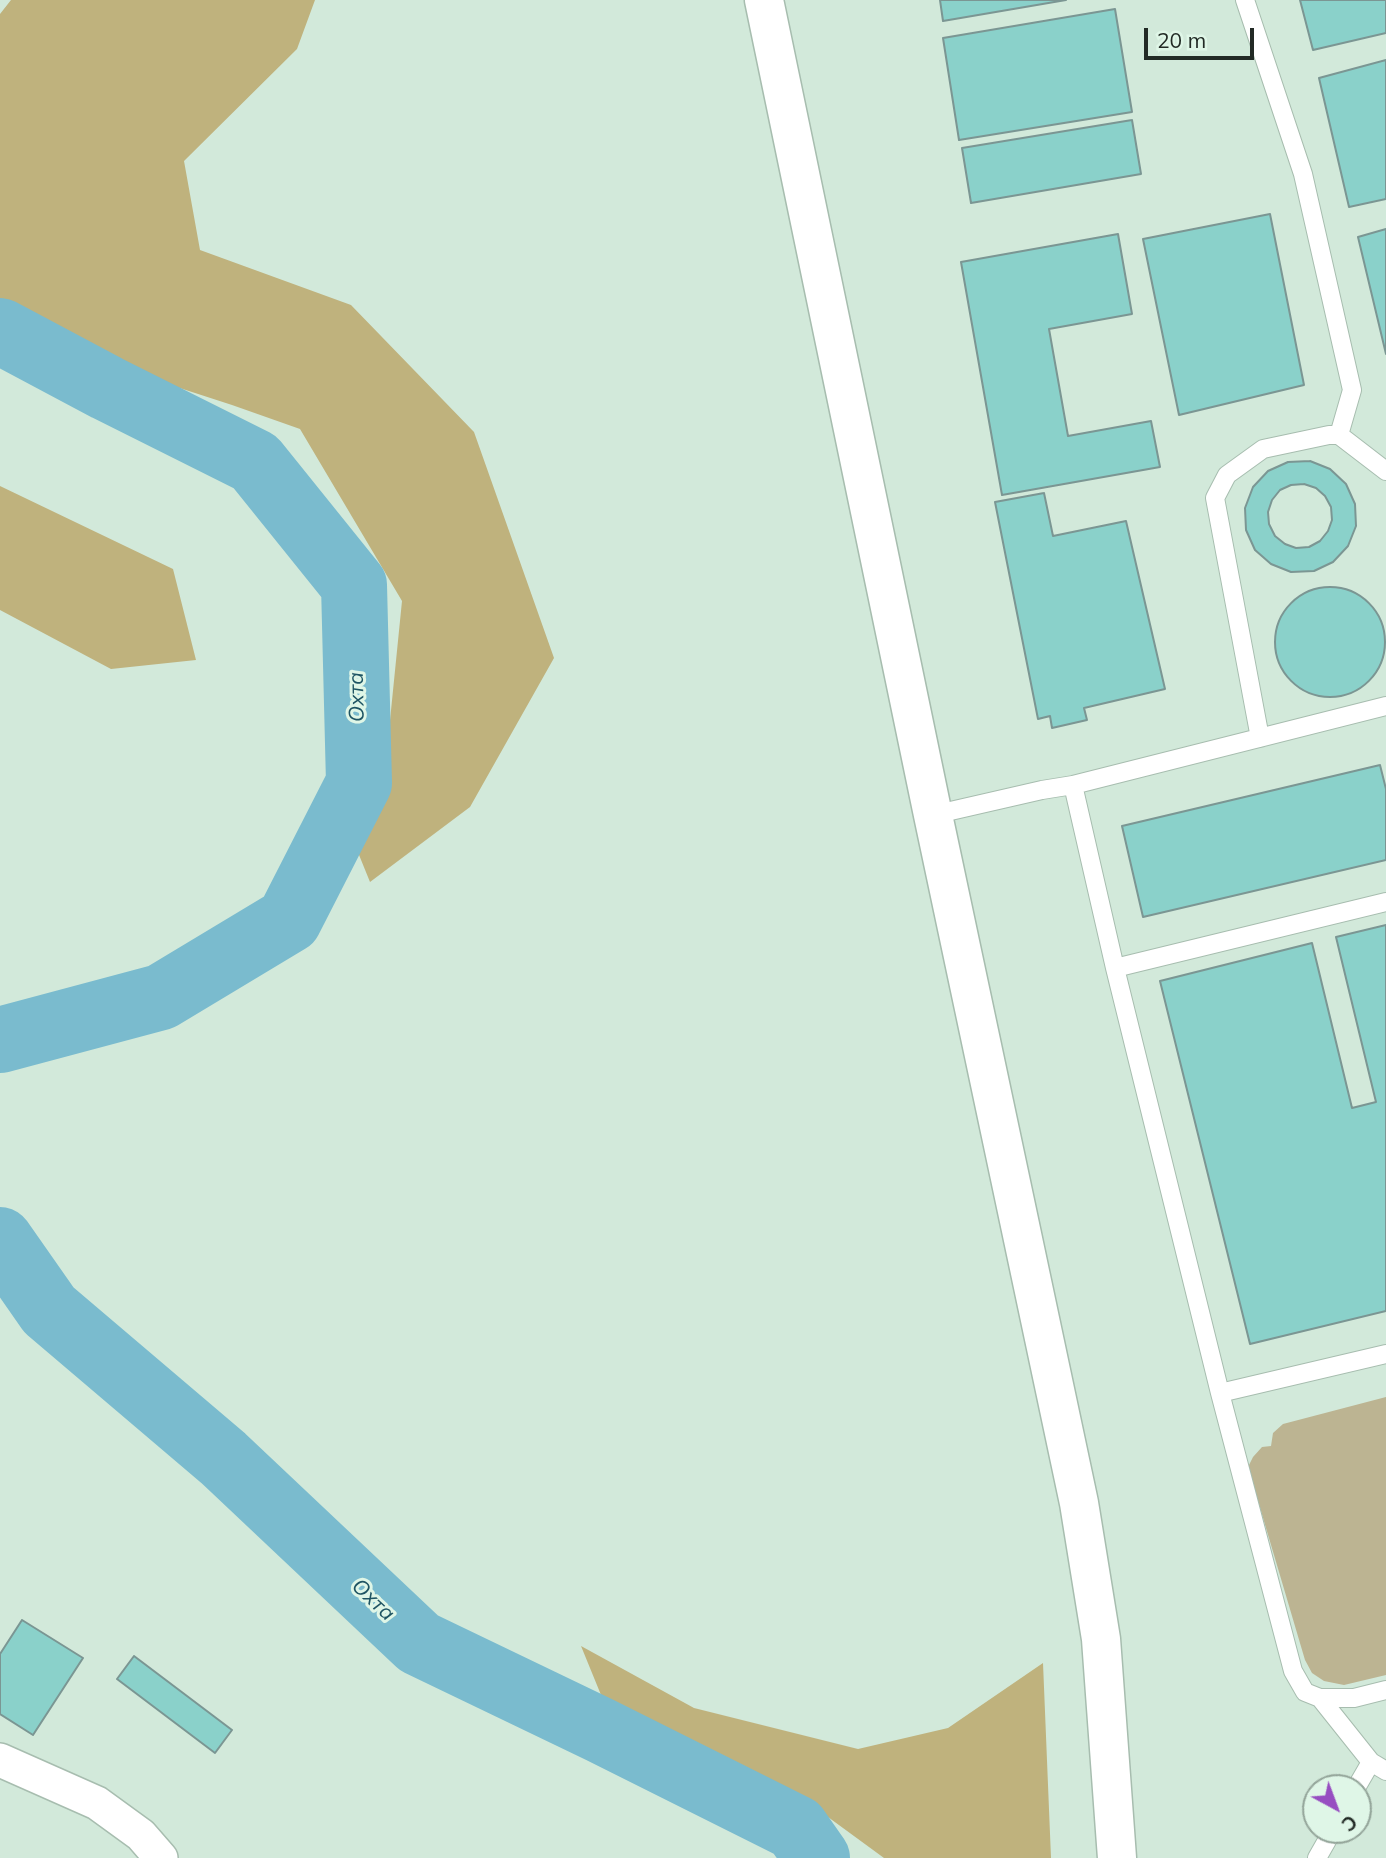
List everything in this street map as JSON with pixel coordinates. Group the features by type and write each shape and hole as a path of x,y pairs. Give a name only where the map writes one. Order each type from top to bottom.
{"main road":[{"path":"764,0 1079,1503 1101,1639 1116,1858"}],"street":[{"path":"0,1759 97,1803 141,1835 161,1858"}],"lane":[{"path":"1245,0 1303,174 1352,390 1339,435"},
{"path":"1260,738 1215,498 1227,475 1264,449 1329,435 1339,435 1386,471"},
{"path":"933,815 1073,785 1386,706"},
{"path":"1073,785 1115,968 1220,1393 1293,1671 1305,1692 1320,1698 1353,1698 1386,1690"},
{"path":"1115,968 1386,902"},
{"path":"1220,1393 1386,1354"},
{"path":"1320,1698 1379,1766"}],"shaded area":[{"path":"11,0 315,0 297,49 184,161 200,250 351,305 474,432 554,658 470,807 370,882 355,845 383,790 402,601 300,429 115,367 0,302 0,14"},
{"path":"0,486 173,569 196,660 111,669 0,610"},
{"path":"1386,1397 1386,1675 1344,1685 1324,1681 1312,1673 1305,1660 1248,1467 1262,1447 1271,1446 1273,1433 1283,1424"},
{"path":"581,1646 694,1708 858,1749 948,1728 1043,1663 1051,1858 884,1858 802,1798 736,1786 661,1737 610,1717"}],"building":[{"path":"940,0 1066,0 943,21"},
{"path":"1300,0 1386,0 1386,33 1313,50"},
{"path":"1115,9 1132,112 959,140 943,38"},
{"path":"1386,60 1386,199 1349,207 1319,78"},
{"path":"1132,120 1141,174 971,203 962,148"},
{"path":"1270,214 1304,385 1179,415 1143,239"},
{"path":"1386,229 1386,354 1358,237"},
{"path":"1118,234 1132,314 1049,329 1068,436 1151,421 1160,467 1002,495 961,262"},
{"path":"1310,461 1330,469 1346,484 1355,504 1356,526 1348,546 1333,562 1314,571 1291,572 1271,564 1255,550 1246,530 1245,508 1253,487 1268,471 1288,462","holes":["1304,484 1316,488 1325,496 1331,507 1332,520 1328,531 1320,541 1309,547 1296,548 1285,544 1275,536 1269,524 1268,512 1272,500 1280,490 1291,485"]},
{"path":"1044,493 1053,536 1126,521 1165,689 1084,708 1087,720 1052,728 1050,716 1038,719 995,502"},
{"path":"1330,587 1351,591 1369,603 1381,621 1385,642 1381,663 1369,681 1351,693 1330,697 1309,693 1291,681 1279,663 1275,642 1279,621 1291,603 1309,591"},
{"path":"1380,765 1386,789 1386,860 1143,917 1122,826"},
{"path":"1386,925 1386,1311 1250,1344 1160,981 1312,943 1352,1108 1376,1102 1336,937"},
{"path":"22,1620 83,1658 33,1735 0,1714 0,1654"},
{"path":"134,1656 232,1730 215,1753 117,1679"}],"waterway":[{"name":"Охта","path":"0,331 255,462 354,585 359,783 289,920 161,997 0,1040"},
{"name":"Охта","path":"0,1240 49,1310 223,1458 419,1643 796,1828 817,1858"}]}
